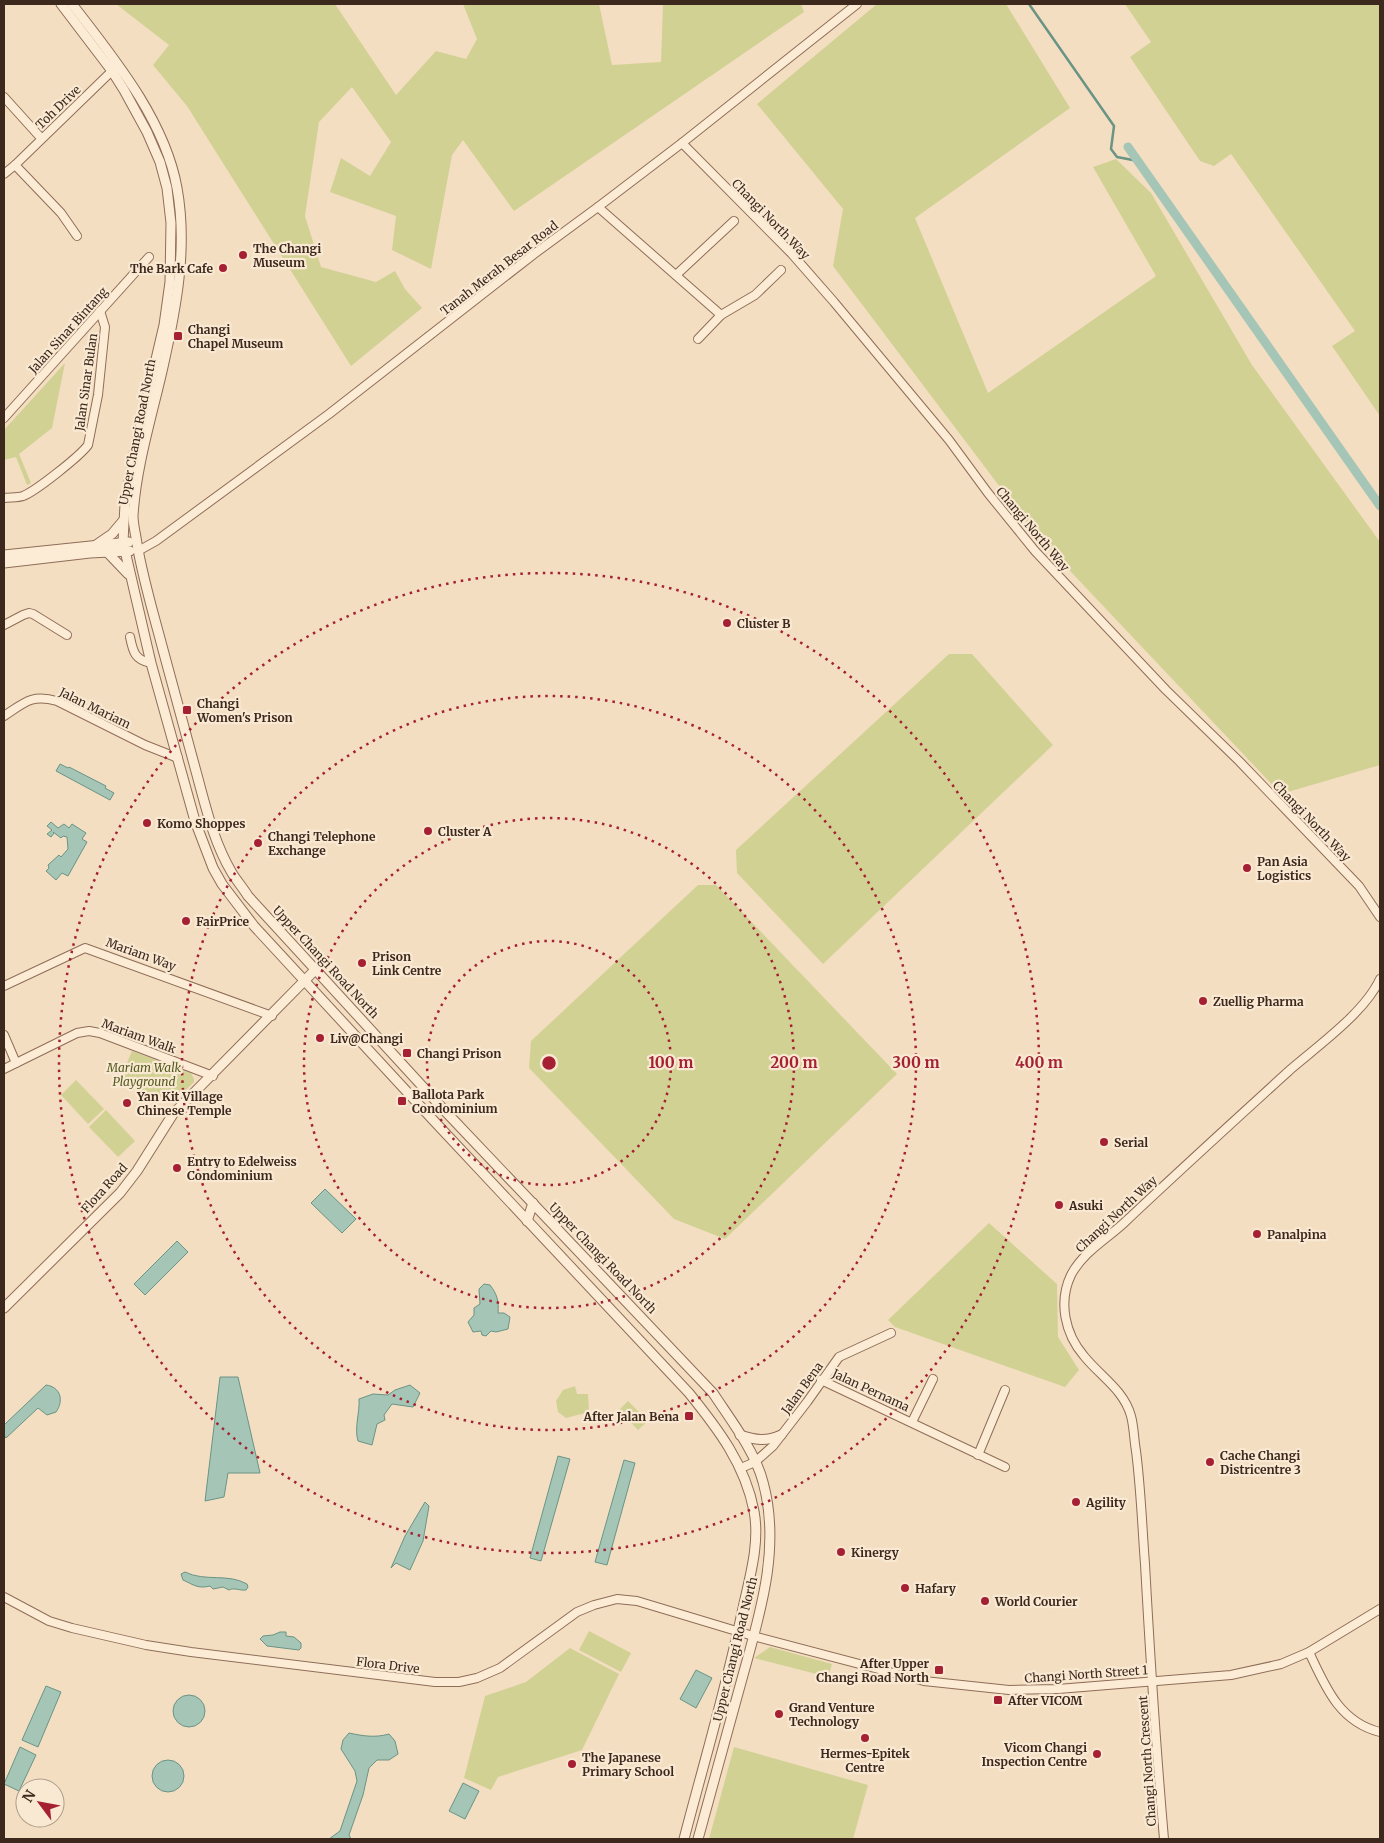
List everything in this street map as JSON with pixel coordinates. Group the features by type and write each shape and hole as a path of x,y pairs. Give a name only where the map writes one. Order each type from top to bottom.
{"street":[{"name":"Upper Changi Road North","path":"61,4 144,104 169,159 177,187 180,223 179,281 174,317 144,450 133,520 146,591 212,828 222,854 248,896 438,1104 713,1393 756,1462 763,1480 771,1521 767,1575 753,1636 698,1839"},
{"name":"Upper Changi Road North","path":"72,4 115,68 160,162 167,188 172,223 170,282 164,326 135,449 123,521 124,547 151,663 194,821 205,850 222,884 254,926 689,1393 713,1423 741,1468 754,1512 756,1544 739,1631 684,1839"},
{"name":"Tanah Merah Besar Road","path":"137,546 150,544 312,426 534,254 682,143 857,4"},
{"name":"Toh Drive","path":"4,174 115,68"},
{"path":"4,97 41,138"},
{"name":"Changi North Way","path":"682,143 792,254 834,302 948,440 1035,551 1166,690 1239,761 1356,882 1380,916"},
{"path":"15,165 61,213 77,236"},
{"path":"598,207 721,314"},
{"path":"676,275 734,221"},
{"name":"Jalan Sinar Bintang","path":"4,418 149,257"},
{"path":"698,339 721,314 755,294 781,270"},
{"name":"Jalan Sinar Bulan","path":"4,498 23,496 33,490 72,461 88,445 98,395 105,327 100,311"},
{"path":"96,546 112,534 123,521"},
{"path":"4,555 96,546 137,546"},
{"path":"4,563 107,552 124,547"},
{"path":"107,552 130,576"},
{"path":"4,625 29,613 34,614 68,635"},
{"path":"130,637 133,652 137,658 151,663"},
{"name":"Jalan Mariam","path":"4,716 32,699 42,697 57,701 145,745 178,758"},
{"name":"Mariam Way","path":"4,986 85,948 272,1016"},
{"path":"212,1076 316,970"},
{"name":"Changi North Way","path":"1152,1680 1141,1486 1130,1413 1121,1396 1084,1356 1073,1340 1066,1324 1064,1308 1065,1290 1072,1274 1084,1256 1120,1226 1196,1155 1346,1021 1376,988 1380,979"},
{"name":"Mariam Walk","path":"4,1069 72,1036 89,1031 100,1033 212,1076"},
{"path":"4,1035 16,1063"},
{"name":"Flora Road","path":"4,1308 120,1193 137,1171 173,1114 212,1076"},
{"path":"527,1221 533,1202"},
{"name":"Jalan Bena","path":"741,1468 756,1462 764,1455 807,1402 839,1357 844,1353 891,1333"},
{"name":"Jalan Pernama","path":"912,1422 933,1379"},
{"name":"Jalan Pernama","path":"821,1380 1004,1467"},
{"path":"978,1455 1005,1390"},
{"path":"740,1435 757,1440 773,1439 781,1435"},
{"name":"Flora Drive","path":"4,1597 49,1621 146,1646 435,1682 459,1682 477,1678 500,1668 577,1612 594,1604 617,1599 637,1601 753,1636"},
{"name":"Changi North Street 1","path":"753,1636 924,1680 1008,1690 1054,1690 1152,1680 1231,1675 1281,1664 1309,1652 1380,1609"},
{"path":"1309,1652 1323,1683 1338,1707 1358,1723 1380,1732"},
{"name":"Changi North Crescent","path":"1152,1680 1164,1839"}],"green space":[{"path":"116,4 335,4 396,95 436,51 466,59 477,39 463,4 599,4 612,65 661,62 663,4 801,4 804,12 514,211 463,140 452,155 431,269 392,250 396,216 330,192 341,158 370,176 391,142 352,87 319,122 305,216 321,267 376,282 395,271 405,289 422,308 351,366 187,106 153,65 169,45"},
{"path":"877,4 1006,4 1070,108 915,218 988,393 1156,276 1093,167 1116,159 1151,193 1252,365 1380,542 1380,765 1281,794 1037,536 833,266 843,209 757,104"},
{"path":"1125,4 1380,4 1380,416 1332,346 1355,331 1231,154 1214,166 1200,161 1130,57 1151,42"},
{"path":"65,363 52,428 19,454 31,483 27,485 16,457 4,460 4,430"},
{"path":"949,654 972,654 1053,745 823,964 737,873 736,850"},
{"path":"698,885 716,885 897,1074 725,1239 674,1219 529,1068 531,1041"},
{"name":"Mariam Walk Playground","path":"132,1051 191,1073 194,1082 174,1102 119,1082"},
{"path":"76,1080 104,1109 88,1124 61,1095"},
{"path":"106,1110 135,1141 118,1157 89,1127"},
{"path":"989,1223 1057,1284 1058,1337 1079,1370 1065,1387 895,1327 888,1320"},
{"path":"575,1386 577,1394 588,1394 589,1412 566,1418 558,1412 556,1401 563,1390"},
{"path":"628,1401 648,1421 638,1430 619,1410"},
{"path":"589,1631 631,1653 621,1672 579,1650"},
{"path":"770,1647 832,1664 828,1677 754,1658"},
{"path":"570,1648 619,1674 582,1750 498,1777 491,1790 464,1778 485,1696 526,1682"},
{"path":"734,1747 868,1785 853,1839 709,1839"}],"shaded area":[{"path":"60,764 106,786 105,788 114,793 110,800 56,771"},
{"path":"51,822 58,828 64,824 69,828 72,824 86,833 82,839 87,842 68,876 62,873 56,880 46,871 49,868 48,865 59,855 61,857 68,849 67,837 63,836 61,838 53,832 51,837 47,834 52,830 47,826"},
{"path":"325,1189 356,1219 342,1233 311,1203"},
{"path":"177,1241 188,1252 145,1295 134,1284"},
{"path":"484,1284 490,1285 494,1291 498,1301 498,1313 504,1313 510,1317 508,1329 496,1332 491,1331 486,1336 482,1335 481,1331 473,1332 468,1322 474,1315 474,1308 480,1304 479,1289"},
{"path":"220,1377 238,1377 260,1473 228,1473 224,1497 205,1501"},
{"path":"46,1385 51,1386 60,1395 60,1403 56,1412 47,1415 38,1408 6,1438 4,1435 4,1425"},
{"path":"410,1385 420,1393 413,1407 392,1404 384,1415 385,1420 377,1424 372,1445 358,1441 359,1399 373,1394 388,1395 395,1390"},
{"path":"558,1456 570,1459 541,1561 530,1558"},
{"path":"624,1460 635,1463 607,1565 595,1562"},
{"path":"425,1502 429,1506 423,1541 410,1570 396,1563 391,1568 405,1536"},
{"path":"185,1572 200,1577 232,1579 247,1584 248,1587 246,1590 229,1590 223,1587 213,1589 210,1586 199,1587 183,1580 181,1574"},
{"path":"286,1632 286,1636 294,1637 301,1643 301,1648 299,1650 267,1646 260,1639 263,1636"},
{"path":"696,1670 712,1678 696,1708 680,1699"},
{"path":"46,1686 61,1692 38,1747 22,1740"},
{"path":"189,1695 200,1700 205,1711 200,1722 189,1727 178,1722 173,1711 178,1700"},
{"path":"349,1733 369,1736 389,1734 395,1741 398,1754 389,1760 377,1760 369,1768 363,1795 349,1835 351,1839 329,1839 340,1831 357,1781 355,1771 341,1749 343,1740"},
{"path":"20,1747 36,1755 25,1778 15,1778 15,1789 4,1784"},
{"path":"168,1760 179,1765 184,1776 179,1787 168,1792 157,1787 152,1776 157,1765"},
{"path":"463,1783 479,1791 465,1819 449,1811"}],"waterway":[{"path":"1029,4 1114,126 1111,149 1117,157 1138,161"},
{"path":"1128,147 1380,506"}],"place":[{"name":"The Changi Museum","path":"243,255"},
{"name":"The Bark Cafe","path":"223,268"},
{"name":"Changi Chapel Museum","path":"178,336"},
{"name":"Cluster B","path":"727,623"},
{"name":"Changi Women's Prison","path":"187,710"},
{"name":"Komo Shoppes","path":"147,823"},
{"name":"Cluster A","path":"428,831"},
{"name":"Changi Telephone Exchange","path":"258,843"},
{"name":"Pan Asia Logistics","path":"1247,868"},
{"name":"FairPrice","path":"186,921"},
{"name":"Prison Link Centre","path":"362,963"},
{"name":"Zuellig Pharma","path":"1203,1001"},
{"name":"Liv@Changi","path":"320,1038"},
{"name":"Changi Prison","path":"407,1053"},
{"name":"Ballota Park Condominium","path":"402,1101"},
{"name":"Yan Kit Village Chinese Temple","path":"127,1103"},
{"name":"Serial","path":"1104,1142"},
{"name":"Entry to Edelweiss Condominium","path":"177,1168"},
{"name":"Asuki","path":"1059,1205"},
{"name":"Panalpina","path":"1257,1234"},
{"name":"After Jalan Bena","path":"689,1416"},
{"name":"Cache Changi Districentre 3","path":"1210,1462"},
{"name":"Agility","path":"1076,1502"},
{"name":"Kinergy","path":"841,1552"},
{"name":"Hafary","path":"905,1588"},
{"name":"World Courier","path":"985,1601"},
{"name":"After Upper Changi Road North","path":"939,1670"},
{"name":"After VICOM","path":"998,1700"},
{"name":"Grand Venture Technology","path":"779,1714"},
{"name":"Hermes-Epitek Centre","path":"865,1738"},
{"name":"Vicom Changi Inspection Centre","path":"1097,1754"},
{"name":"The Japanese Primary School","path":"572,1764"}]}
